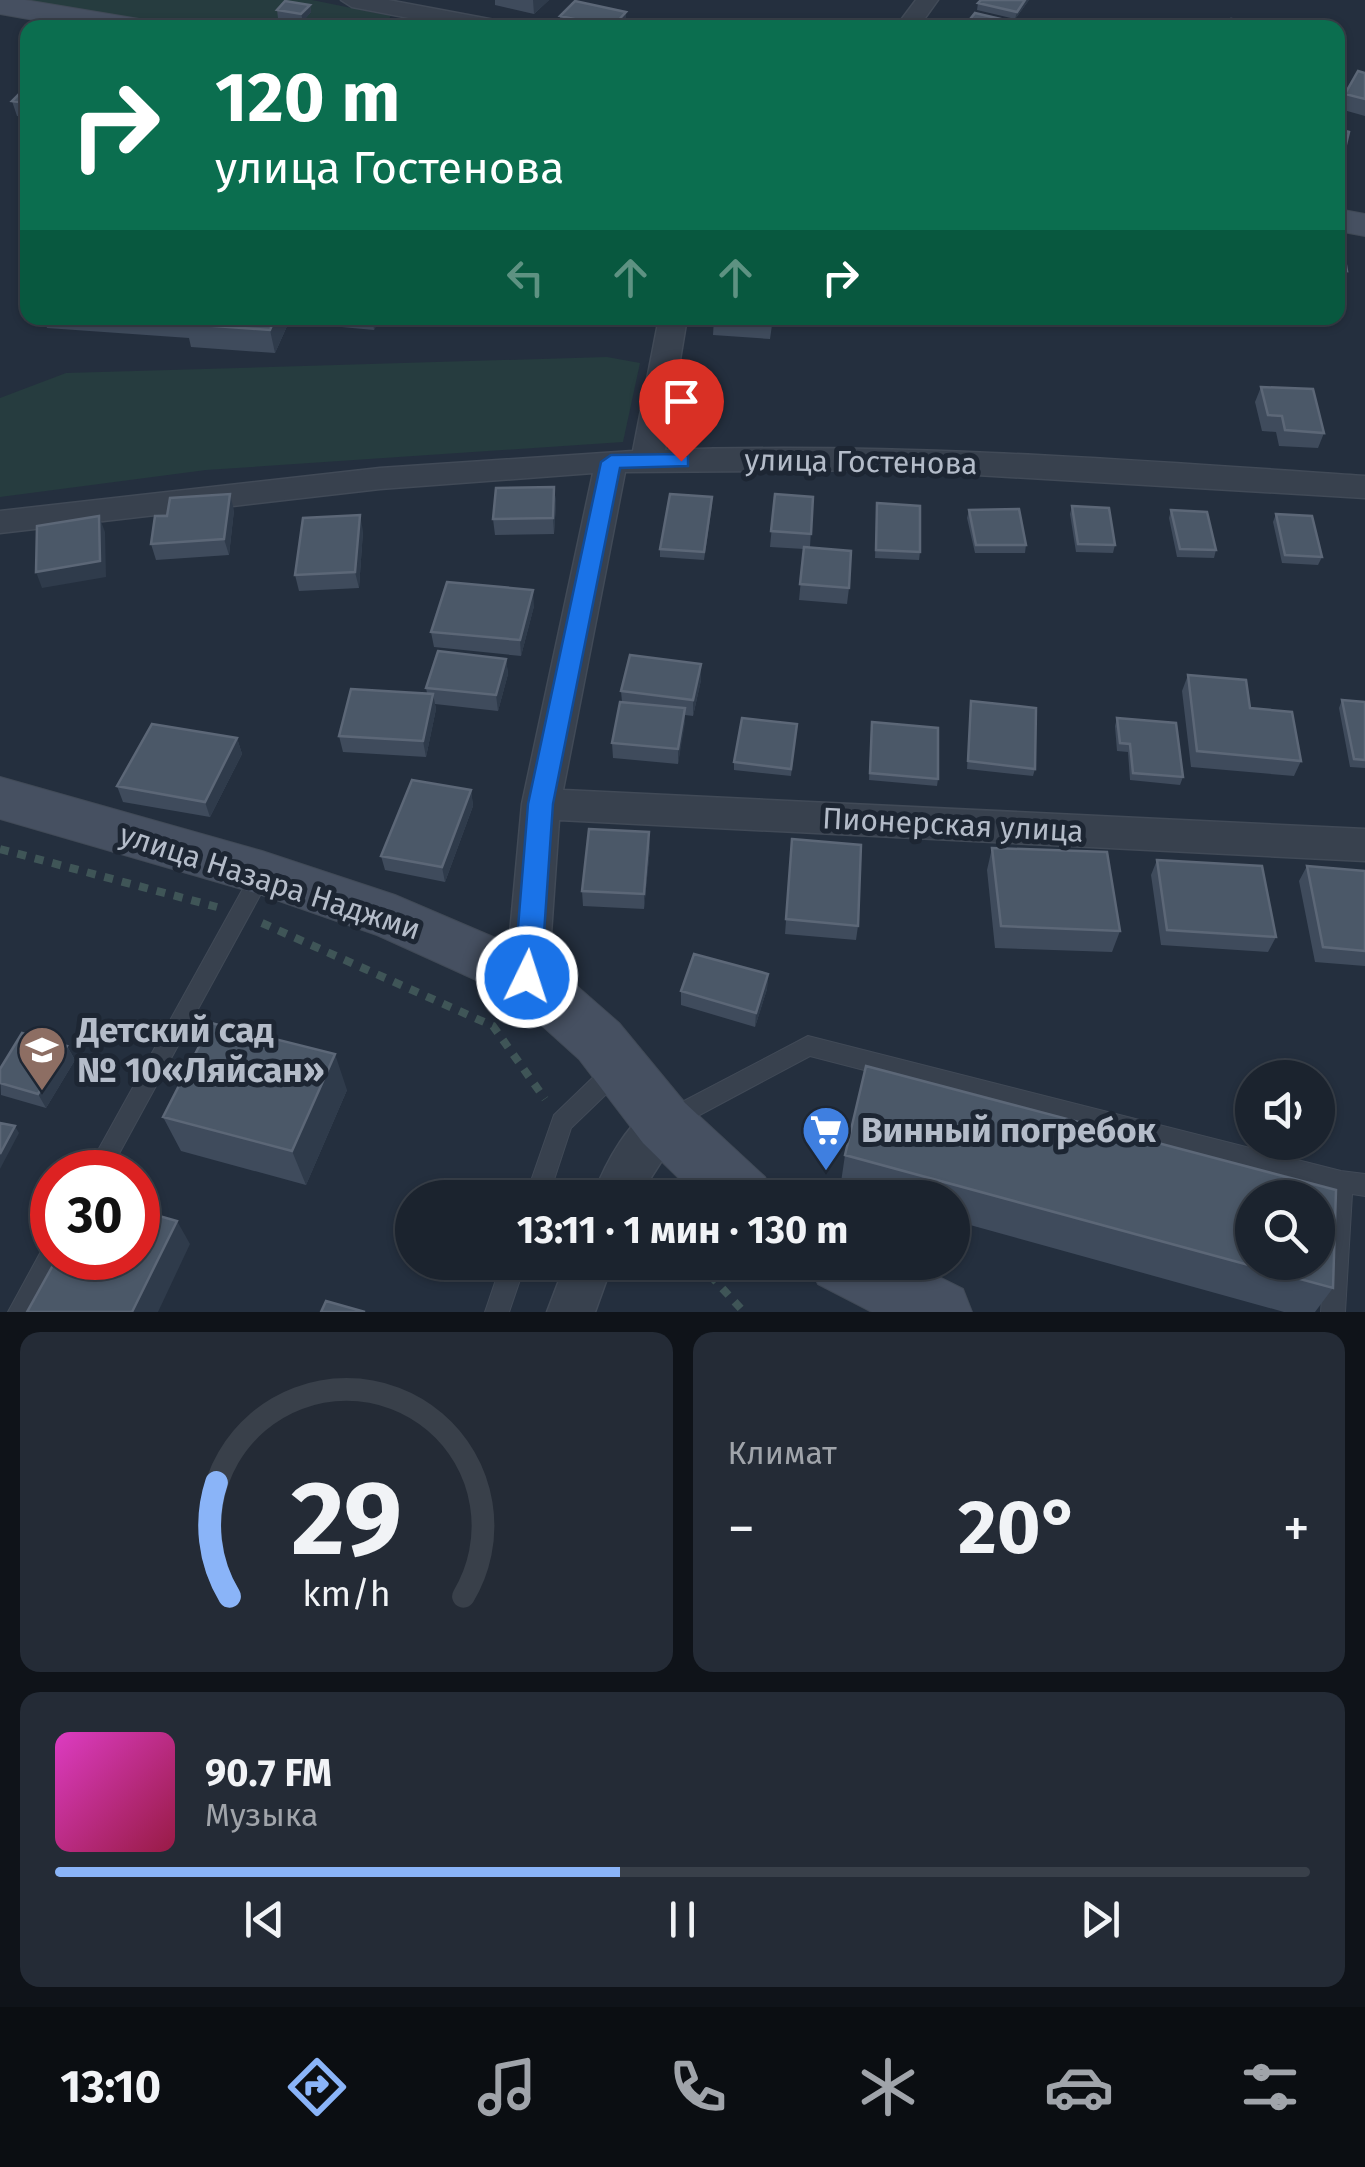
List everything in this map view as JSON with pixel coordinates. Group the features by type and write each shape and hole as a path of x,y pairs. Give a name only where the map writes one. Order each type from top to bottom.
{"street":[{"path":"352,0 458,20"},
{"path":"0,5 91,20"},
{"path":"527,977 541,804 629,461 671,325"},
{"name":"улица Гостенова","path":"0,522 361,478 629,461 854,460 1060,466 1365,487"},
{"name":"улица Назара Наджми","path":"0,798 251,893 395,918 527,977 599,1041 664,1123 723,1180"},
{"name":"Пионерская улица","path":"541,804 1365,845"},
{"path":"622,1180 664,1123"},
{"path":"572,1312 584,1280"},
{"path":"876,1280 940,1312"}],"lane":[{"path":"109,1150 251,893"},
{"path":"664,1123 808,1046 1340,1182 1365,1185"},
{"path":"542,1180 562,1122 620,1067"},
{"path":"1333,1312 1340,1182"},
{"path":"20,1312 38,1280"},
{"path":"497,1312 508,1280"}],"path":[{"path":"0,848 251,893 493,1026 562,1122"},
{"path":"715,1280 744,1312"}],"green space":[{"path":"7,0 312,0 391,16 388,20 141,20"},
{"path":"607,357 640,363 623,442 206,470 0,497 0,398 66,373"}],"building":[{"path":"1025,0 1017,12 978,3"},
{"path":"285,1 310,5 301,14 277,10"},
{"path":"575,1 626,12 619,20 560,16"},
{"path":"975,13 1005,20 969,20"},
{"path":"1358,71 1365,73 1365,99 1345,94"},
{"path":"199,325 272,325 270,330"},
{"path":"1261,387 1313,389 1324,433 1285,430 1282,416 1268,415"},
{"path":"554,487 553,518 493,519 496,488"},
{"path":"230,494 224,539 151,544 155,516 167,516 170,498"},
{"path":"670,494 712,497 704,552 660,549"},
{"path":"775,494 813,497 811,534 771,531"},
{"path":"877,503 920,506 920,552 876,550"},
{"path":"1072,506 1109,508 1115,545 1078,544"},
{"path":"1019,509 1026,545 976,545 969,510"},
{"path":"1171,510 1207,512 1216,550 1180,549"},
{"path":"1276,514 1312,516 1322,557 1285,555"},
{"path":"360,515 355,572 295,575 303,518"},
{"path":"99,516 100,561 36,572 37,526"},
{"path":"804,547 851,551 849,588 800,584"},
{"path":"447,582 533,590 520,640 431,632"},
{"path":"438,651 506,659 496,695 426,688"},
{"path":"630,655 701,664 693,700 621,691"},
{"path":"1188,675 1246,680 1250,708 1292,712 1301,761 1197,751"},
{"path":"351,689 433,694 423,741 339,736"},
{"path":"1342,700 1365,702 1365,760 1354,759"},
{"path":"971,701 1036,708 1035,769 968,761"},
{"path":"620,702 685,708 678,749 612,743"},
{"path":"742,718 797,724 791,769 734,762"},
{"path":"1117,718 1176,723 1183,777 1133,773 1130,744 1120,743"},
{"path":"872,722 938,728 938,779 870,773"},
{"path":"152,724 237,738 205,802 117,786"},
{"path":"412,780 471,790 442,867 381,856"},
{"path":"589,829 649,832 644,894 582,891"},
{"path":"792,839 861,845 858,926 786,919"},
{"path":"992,848 1107,852 1120,931 1001,926"},
{"path":"1157,860 1262,866 1276,937 1167,930"},
{"path":"1307,866 1365,871 1365,951 1323,947"},
{"path":"694,954 768,974 756,1013 681,991"},
{"path":"211,1023 335,1054 292,1151 163,1117"},
{"path":"22,1033 67,1046 38,1094 0,1083 0,1069"},
{"path":"866,1066 1298,1180 1235,1180 1235,1261 970,1189 970,1180 937,1180 845,1155"},
{"path":"0,1123 15,1126 0,1154"},
{"path":"160,1216 177,1221 160,1255"},
{"path":"45,1280 148,1280 132,1312 27,1312"},
{"path":"1304,1280 1333,1280 1333,1288"},
{"path":"326,1301 365,1312 321,1312"}],"place":[{"name":"Детский сад № 10«Ляйсан»","path":"42,1092"},
{"name":"Винный погребок","path":"826,1172"}],"route":[{"path":"527,977 541,804 611,462 681,461"}]}
